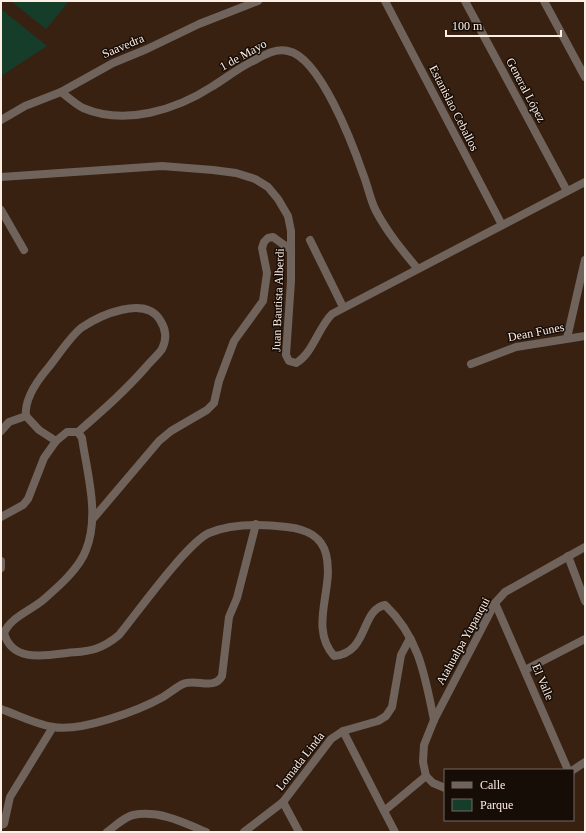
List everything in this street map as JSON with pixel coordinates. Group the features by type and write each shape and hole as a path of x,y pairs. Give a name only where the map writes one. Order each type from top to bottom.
{"street":[{"name":"Saavedra","path":"1,120 24,106 61,92 113,63 147,49 199,24 256,1"},
{"name":"Estanislao Ceballos","path":"385,1 502,225"},
{"name":"General López","path":"465,1 567,191"},
{"path":"544,1 585,77"},
{"name":"1 de Mayo","path":"61,92 82,108 108,115 130,115 160,111 181,104 212,87 244,66 271,52 281,50 290,51 309,65 318,78 345,127 376,210 389,234 417,268"},
{"name":"Juan Bautista Alberdi","path":"1,177 162,166 236,173 255,179 268,187 278,199 288,216 291,250 286,355 289,361 296,363 303,359 325,321 332,314 343,307 585,182"},
{"path":"1,210 24,250"},
{"path":"92,520 159,441 171,431 207,410 214,403 219,381 234,341 263,301 267,273 262,248 264,242 268,238 273,237 291,250"},
{"path":"310,240 343,307"},
{"path":"567,338 585,260"},
{"path":"1,518 23,505 28,499 44,458 56,441 67,432 78,432 121,396 161,349 165,338 165,328 158,318 148,309 135,308 119,311 101,317 80,329 39,378 25,407 26,416 39,430 56,441"},
{"name":"Dean Funes","path":"471,364 516,347 585,336"},
{"path":"1,431 9,422 26,416"},
{"path":"78,432 82,438 92,520 86,550 80,561 62,583 42,601 7,625 4,633 12,648 24,654 39,657 94,649 108,643 119,635 188,551 208,534 218,530 256,524 299,528 310,532 317,538 324,549 326,555 327,582 322,624 326,644 334,656 342,656 353,650 378,606 385,605 392,611 410,638"},
{"path":"1,709 20,715 38,724 68,728 98,722 138,708 190,682 213,684 219,681 222,676 229,618 245,570 256,524"},
{"name":"Atahualpa Yupanqui","path":"426,776 423,762 424,745 434,720 495,603 505,592 585,546"},
{"path":"568,556 585,601"},
{"path":"1,561 1,568"},
{"name":"El Valle","path":"495,603 568,769"},
{"name":"Atahualpa Yupanqui","path":"410,638 422,663 434,720"},
{"name":"Lomada Linda","path":"244,832 283,802 331,739 343,731 378,721 386,716 392,707 401,655 410,638"},
{"path":"525,670 585,639"},
{"path":"1,826 4,824 10,797 53,727"},
{"path":"343,731 395,832"},
{"path":"574,769 585,762"},
{"path":"384,811 426,776 433,783 444,788"},
{"path":"283,802 299,832"},
{"path":"107,832 133,815 158,814 175,818 206,832"}],"green space":[{"path":"11,1 69,1 46,29"},
{"path":"1,9 47,46 1,76"}]}
